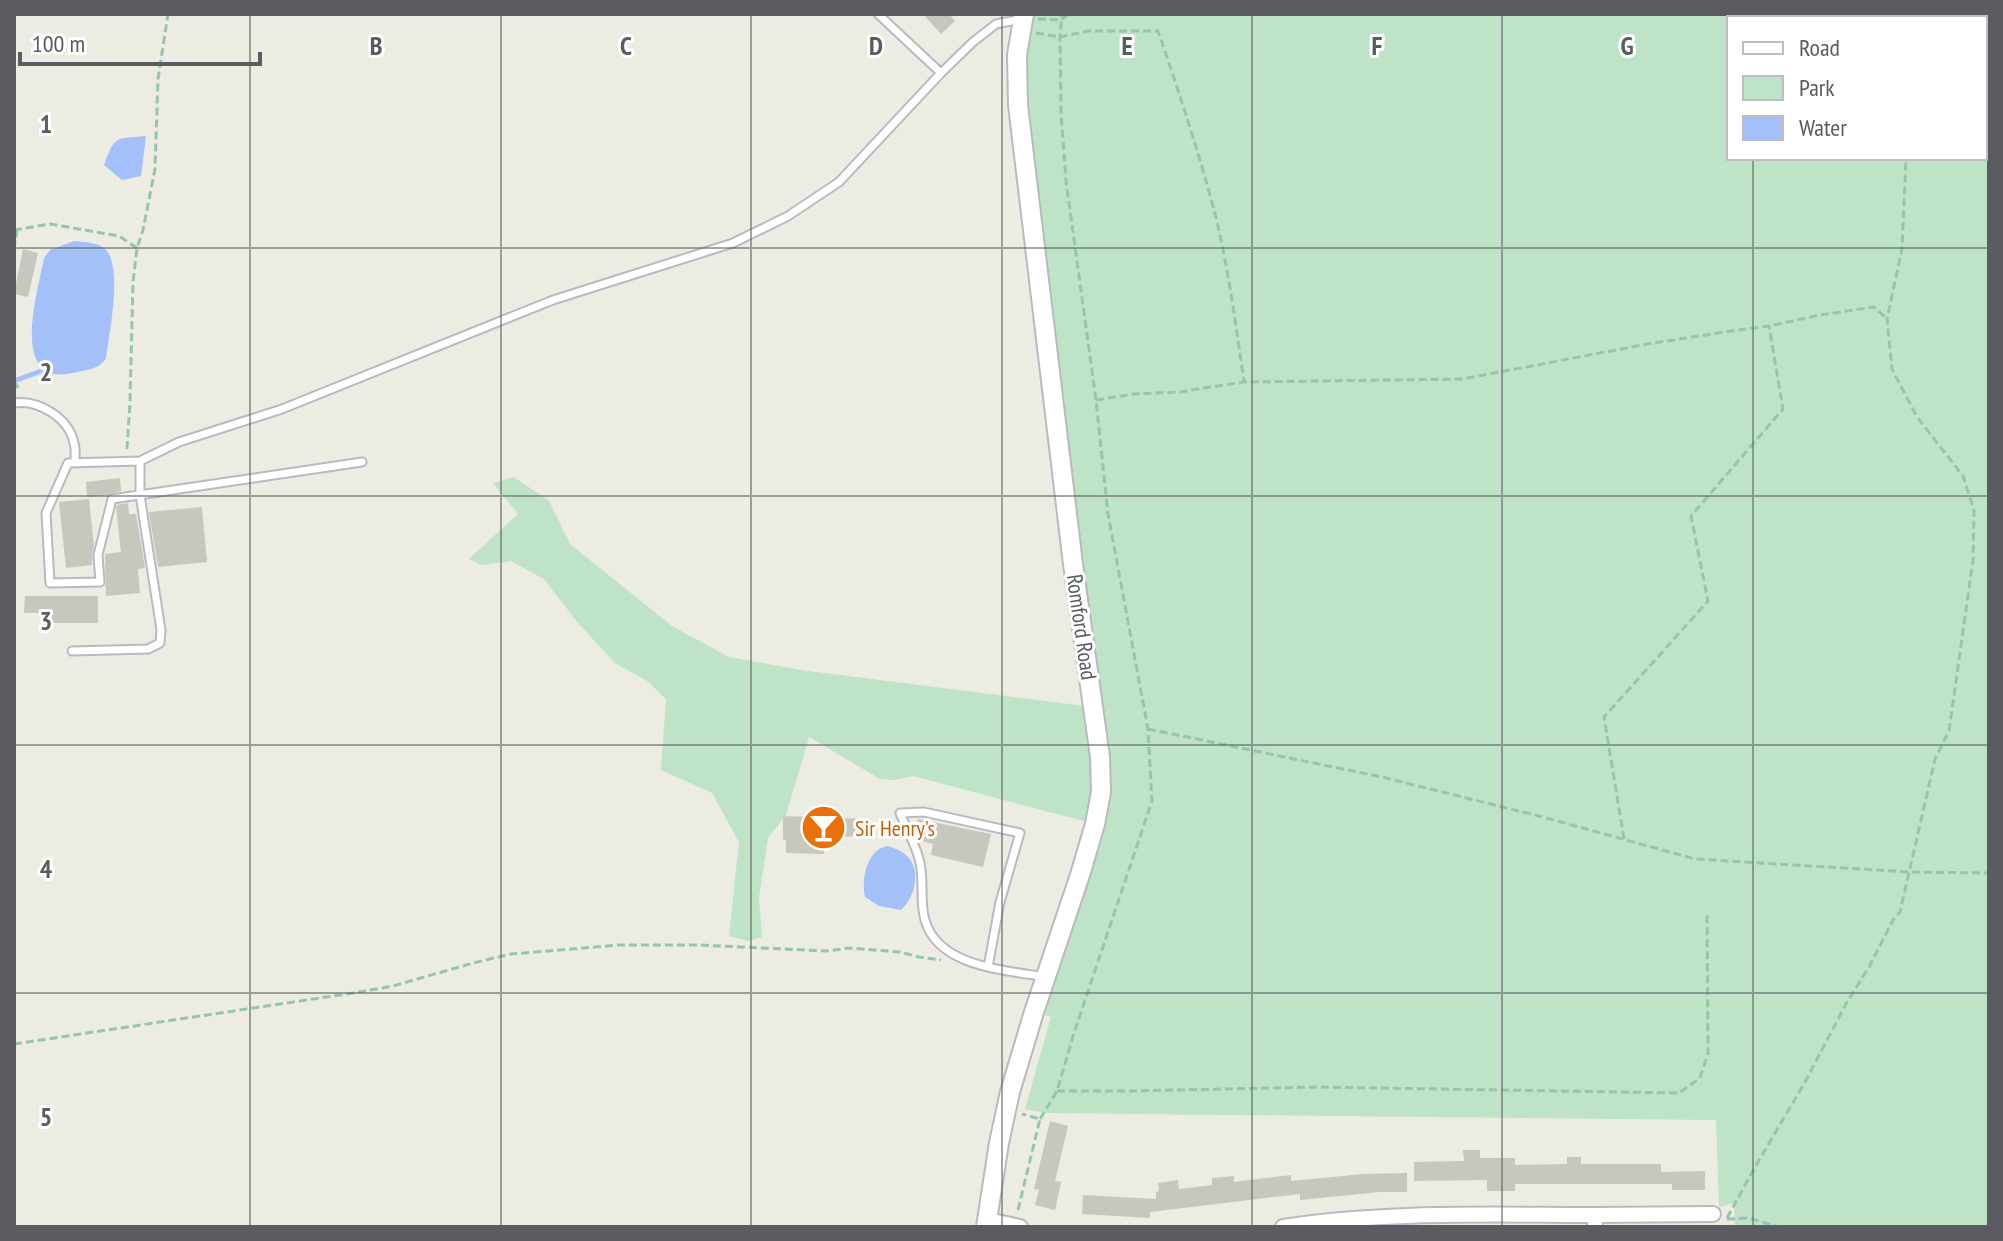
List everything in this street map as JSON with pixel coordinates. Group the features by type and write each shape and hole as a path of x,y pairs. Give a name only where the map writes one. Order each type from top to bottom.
{"street":[{"name":"Romford Road","path":"987,1223 1010,1092 1095,824 1101,792 1100,757 1071,550 1018,105 1016,66 1022,21"},
{"path":"1283,1227 1377,1217 1448,1221 1595,1221 1713,1214"},
{"path":"987,1223 1017,1226"}],"lane":[{"path":"878,14 941,73"},
{"path":"362,462 112,499 98,555 100,582 50,583 46,513 68,463 140,461 179,442 282,409 553,300 733,243 788,216 839,182 973,42 996,24 1022,21"},
{"path":"14,403 28,402 41,406 59,418 75,445 75,463"},
{"path":"72,651 148,649 160,643 161,630 140,495 140,461"},
{"path":"988,967 1000,902 1020,833 924,812 900,813 920,861 924,920 942,948 988,967 1046,977"}],"path":[{"path":"126,461 133,282 137,248 155,169 158,79 168,14"},
{"path":"1017,1226 1040,1119 1057,1091 1152,801 1148,729 1108,514 1066,181 1061,113 1062,14"},
{"path":"1022,21 1061,20 1069,14"},
{"path":"1022,21 1060,37 1088,31 1158,31 1213,207 1229,278 1244,382"},
{"path":"1778,1227 1749,1218 1727,1219 1900,912 1935,759 1949,731 1973,560 1974,510 1963,476 1917,417 1892,369 1887,319 1902,249 1906,160"},
{"path":"14,249 15,230 50,224 119,236 137,248"},
{"path":"1096,400 1244,382 1463,379 1647,344 1874,307 1887,319"},
{"path":"1624,840 1604,717 1708,601 1691,516 1783,409 1769,326"},
{"path":"1148,729 1382,777 1695,859 1909,872 1989,873"},
{"path":"1057,1091 1318,1087 1679,1093 1700,1078 1708,1053 1707,912"},
{"path":"14,1044 393,986 511,954 619,945 699,945 827,951 849,948 900,952 939,960 956,956"},
{"path":"1018,1113 1040,1119"}],"green space":[{"path":"1024,14 1989,14 1989,1227 1735,1227 1734,1203 1719,1207 1716,1120 1044,1113 1025,1109 1051,1017 1034,1012 1095,824 913,776 880,779 809,737 786,815 768,838 759,897 762,937 748,941 729,936 739,842 712,793 661,770 666,699 647,681 615,663 578,623 544,579 511,561 481,565 469,559 518,514 493,483 514,477 549,501 570,544 672,626 729,657 801,670 1093,707 1018,105"}],"water":[{"path":"146,136 141,176 122,180 104,165 118,140"},
{"path":"74,241 101,246 110,256 114,300 106,358 91,369 53,373 40,366 34,351 33,313 44,258 50,250"},
{"path":"888,846 904,854 914,868 913,891 901,910 879,906 865,897 864,882 870,859 881,848"}],"building":[{"path":"923,14 949,14 955,21 941,34"},
{"path":"23,249 38,253 28,297 14,294"},
{"path":"120,478 121,491 87,497 86,482"},
{"path":"89,499 94,546 92,565 66,568 59,502"},
{"path":"128,503 129,514 136,514 145,568 138,569 140,593 106,596 105,554 121,552 116,508"},
{"path":"202,507 207,562 158,567 149,512"},
{"path":"25,596 98,596 98,623 44,623 45,613 24,613"},
{"name":"Sir Henry's","path":"783,816 864,819 864,837 824,836 824,854 786,853"},
{"path":"918,819 991,834 983,867 931,855 933,844 920,841 915,831"},
{"path":"1050,1121 1068,1126 1055,1181 1061,1182 1055,1210 1035,1205 1039,1190 1034,1189"},
{"path":"1463,1150 1480,1150 1480,1158 1515,1158 1515,1165 1567,1164 1567,1157 1581,1157 1581,1164 1661,1164 1661,1172 1705,1171 1705,1190 1672,1190 1672,1184 1515,1184 1515,1191 1487,1191 1487,1180 1414,1181 1414,1162 1464,1161"},
{"path":"1407,1173 1407,1192 1300,1200 1300,1194 1150,1212 1150,1218 1082,1214 1083,1195 1156,1199 1158,1183 1178,1180 1179,1189 1212,1185 1212,1178 1234,1176 1234,1182 1291,1175 1291,1181"}],"waterway":[{"path":"14,381 44,370"}],"place":[{"name":"Sir Henry's","path":"824,828"}]}
